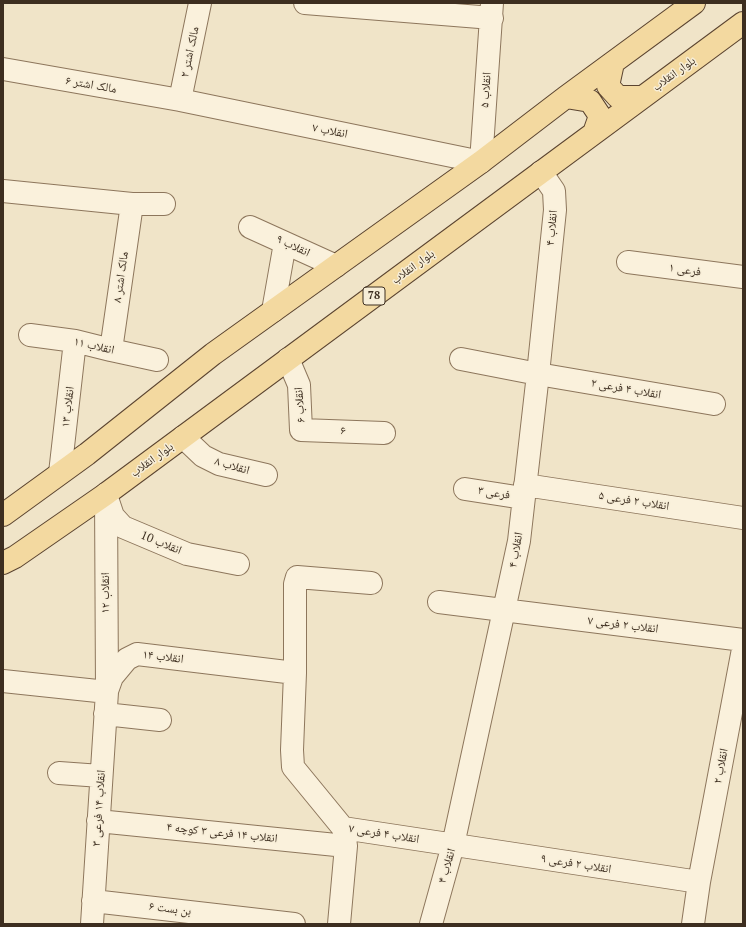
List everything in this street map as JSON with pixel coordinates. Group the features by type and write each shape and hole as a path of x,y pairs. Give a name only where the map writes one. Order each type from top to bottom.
{"main road":[{"path":"3,515 87,454 213,354 481,162 566,97 694,3"},
{"name":"بلوار انقلاب","path":"3,563 106,494 743,23"},
{"path":"613,63 608,86 618,98 643,97"},
{"path":"566,97 590,101 600,116 594,133"}],"street":[{"name":"مالک اشتر ۲","path":"180,100 200,3"},
{"path":"305,3 492,11"},
{"name":"انقلاب ۵","path":"481,162 492,11"},
{"name":"مالک اشتر ۶","path":"3,69 180,100"},
{"name":"انقلاب ۷","path":"180,100 481,162"},
{"name":"انقلاب ۴","path":"430,924 453,845 519,541 555,210 554,191 541,172"},
{"path":"3,191 132,204 164,204"},
{"name":"مالک اشتر ۸","path":"111,350 132,204"},
{"name":"انقلاب ۹","path":"250,227 336,266"},
{"path":"273,311 286,243"},
{"name":"فرعی ۱","path":"628,262 743,278"},
{"name":"انقلاب ۱۱","path":"30,335 76,341 157,360"},
{"name":"انقلاب ۱۳","path":"60,473 76,341"},
{"name":"انقلاب ۶","path":"288,359 299,385 301,430"},
{"name":"انقلاب ۴ فرعی ۲","path":"461,359 538,374 714,404"},
{"name":"۶","path":"301,430 384,433"},
{"name":"انقلاب ۸","path":"183,437 203,456 219,464 266,475"},
{"name":"فرعی ۳","path":"465,489 524,491"},
{"name":"انقلاب ۲ فرعی ۵","path":"524,491 743,518"},
{"name":"انقلاب 10","path":"106,494 113,516 123,528 187,554 238,564"},
{"name":"انقلاب ۱۲","path":"106,494 107,692"},
{"name":"انقلاب ۴ فرعی ۷","path":"371,583 297,577 295,584 293,767 344,837 453,845"},
{"name":"انقلاب ۲ فرعی ۷","path":"439,602 743,640"},
{"name":"انقلاب ۲","path":"694,924 699,882 741,673 743,649"},
{"name":"انقلاب ۱۴","path":"107,692 112,677 127,659 137,654 295,673"},
{"path":"3,681 107,692"},
{"name":"انقلاب ۱۴ فرعی ۳","path":"92,924 107,692"},
{"path":"105,714 160,720"},
{"path":"59,773 101,776"},
{"name":"انقلاب ۱۴ فرعی ۳ کوچه ۴","path":"98,821 344,837"},
{"path":"339,924 344,837"},
{"name":"انقلاب ۲ فرعی ۹","path":"453,845 699,882"},
{"name":"بن بست ۶","path":"93,901 294,924"}]}
